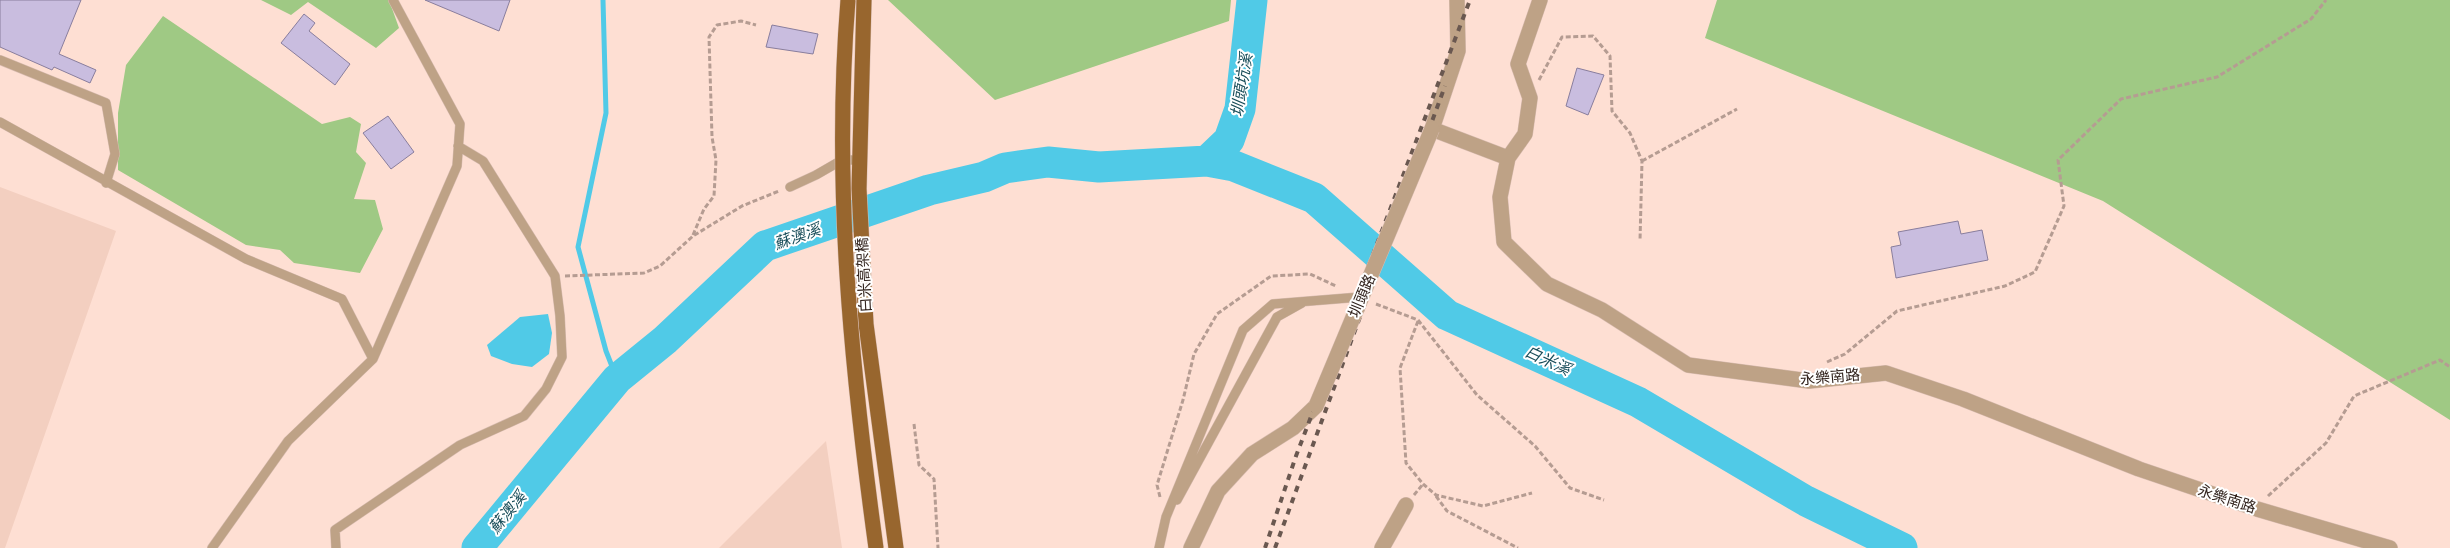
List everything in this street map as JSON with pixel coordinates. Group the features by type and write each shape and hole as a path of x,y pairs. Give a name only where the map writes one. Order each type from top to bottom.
{"main road":[{"name":"白米高架橋","path":"848,0 842,160 849,325 861,443 876,548"},
{"name":"白米高架橋","path":"864,0 859,160 866,324 896,548"}],"street":[{"name":"圳頭路","path":"1191,548 1218,491 1252,454 1293,428 1316,406 1432,129 1458,51 1458,0"},
{"name":"永樂南路","path":"1540,0 1518,64 1530,98 1525,134 1508,158 1500,197 1504,242 1547,284 1602,310 1688,365 1809,381 1886,372 1962,399 2140,470 2257,509 2390,548"},
{"path":"1432,129 1508,158"},
{"path":"1382,548 1406,505"}],"lane":[{"path":"212,548 288,441 373,359 457,166 460,124 393,0"},
{"path":"0,60 106,104 115,154 106,183"},
{"path":"0,122 106,183 246,259 342,299 373,359"},
{"path":"336,548 334,530 460,445 524,416 546,390 562,357 560,316 555,276 483,161 458,146"},
{"path":"790,187 816,176 842,160 859,160"},
{"path":"1159,548 1166,517 1243,330 1273,304 1360,297"},
{"path":"1166,517 1184,491 1277,317 1307,301"}],"path":[{"path":"1821,365 1845,354 1897,311 2005,286 2035,272 2064,206 2058,160 2121,100 2218,77 2311,19 2326,0"},
{"path":"693,236 704,210 714,196 716,160 712,137 710,37 717,25 740,21 756,26"},
{"path":"1530,98 1562,37 1593,36 1610,56 1612,111 1630,133 1642,161 1640,242"},
{"path":"1642,161 1737,109"},
{"path":"575,275 644,273 660,266 693,236 742,206 790,187"},
{"path":"1418,320 1400,368 1406,463 1423,484 1436,495 1447,511 1518,548"},
{"path":"2257,509 2274,488 2326,444 2354,396 2440,360 2450,367"},
{"path":"914,424 919,465 934,478 938,548"},
{"path":"1436,495 1483,506 1532,493"}],"shaded area":[{"path":"0,187 116,231 5,548 0,548"},
{"path":"826,441 842,548 719,548"}],"green space":[{"path":"261,0 389,0 399,28 376,48 308,2 291,15"},
{"path":"888,0 1231,0 1229,21 995,100"},
{"path":"1717,0 2450,0 2450,420 2103,201 1705,38"},
{"path":"163,16 322,124 350,117 361,124 356,152 366,163 354,199 375,200 383,229 360,273 294,263 280,250 246,245 118,170 118,113 126,65"}],"water":[{"path":"548,314 552,333 549,354 532,367 512,364 491,356 487,345 520,317"}],"building":[{"path":"0,0 81,0 59,54 96,70 90,83 54,67 52,70 0,47"},
{"path":"425,0 510,0 499,31"},
{"path":"304,14 315,23 309,31 350,64 335,85 281,43"},
{"path":"772,25 818,34 813,54 766,47"},
{"path":"1577,68 1604,75 1588,115 1566,106"},
{"path":"388,116 414,152 391,169 363,133"},
{"path":"1958,221 1961,234 1982,230 1988,260 1896,278 1891,247 1901,245 1898,232"}],"waterway":[{"path":"603,0 606,113 578,247 606,351 617,379"},
{"name":"圳頭坑溪","path":"1207,161 1229,140 1240,109 1252,0"},
{"name":"蘇澳溪","path":"477,548 617,379 665,340 765,246 929,190 984,177 1005,168 1048,162 1099,167 1207,161 1234,166 1314,198 1447,315 1638,402 1806,501 1902,548"}],"railway":[{"path":"1265,548 1296,456 1470,0"},
{"path":"1275,548 1445,86"}],"water label":[{"name":"白米溪","path":"1548,360"}]}
